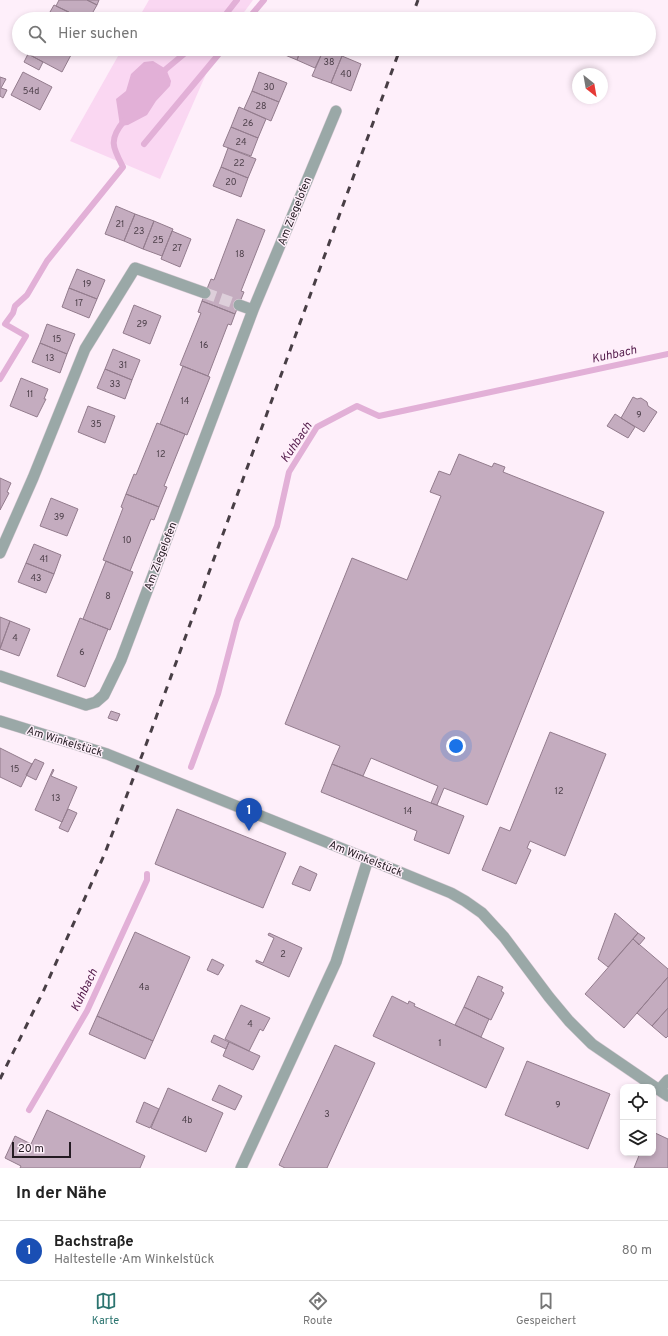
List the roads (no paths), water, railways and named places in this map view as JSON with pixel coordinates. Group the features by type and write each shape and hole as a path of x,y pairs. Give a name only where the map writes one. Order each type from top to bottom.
{"street":[{"name":"Am Ziegelofen","path":"0,676 86,705 96,702 104,696 121,660 253,310 336,111"},
{"path":"0,553 34,478 85,349 135,268 205,293"},
{"path":"238,305 253,310"},
{"name":"Am Winkelstück","path":"0,721 107,754 451,893 482,913 504,937 549,997 592,1044 664,1093"},
{"path":"241,1168 336,962 368,859"},
{"path":"664,1093 668,1080"}],"waterway":[{"path":"228,12 237,0"},
{"path":"254,12 264,0"},
{"path":"161,76 166,69 182,56"},
{"path":"144,144 217,56"},
{"path":"0,379 26,336 5,324 13,313 15,306 27,295 47,261 123,167 115,149 114,139 124,121"},
{"name":"Kuhbach","path":"191,767 218,694 237,621 277,526 289,472 317,427 357,406 379,416 668,354"},
{"name":"Kuhbach","path":"29,1110 87,1011 147,880 147,874"}],"tunnel":[{"path":"205,293 239,305"}],"railway":[{"path":"414,12 418,0"},
{"path":"0,1079 43,992 105,853 150,734 397,56"}],"place":[{"name":"Bachstraße","path":"249,831"}]}
